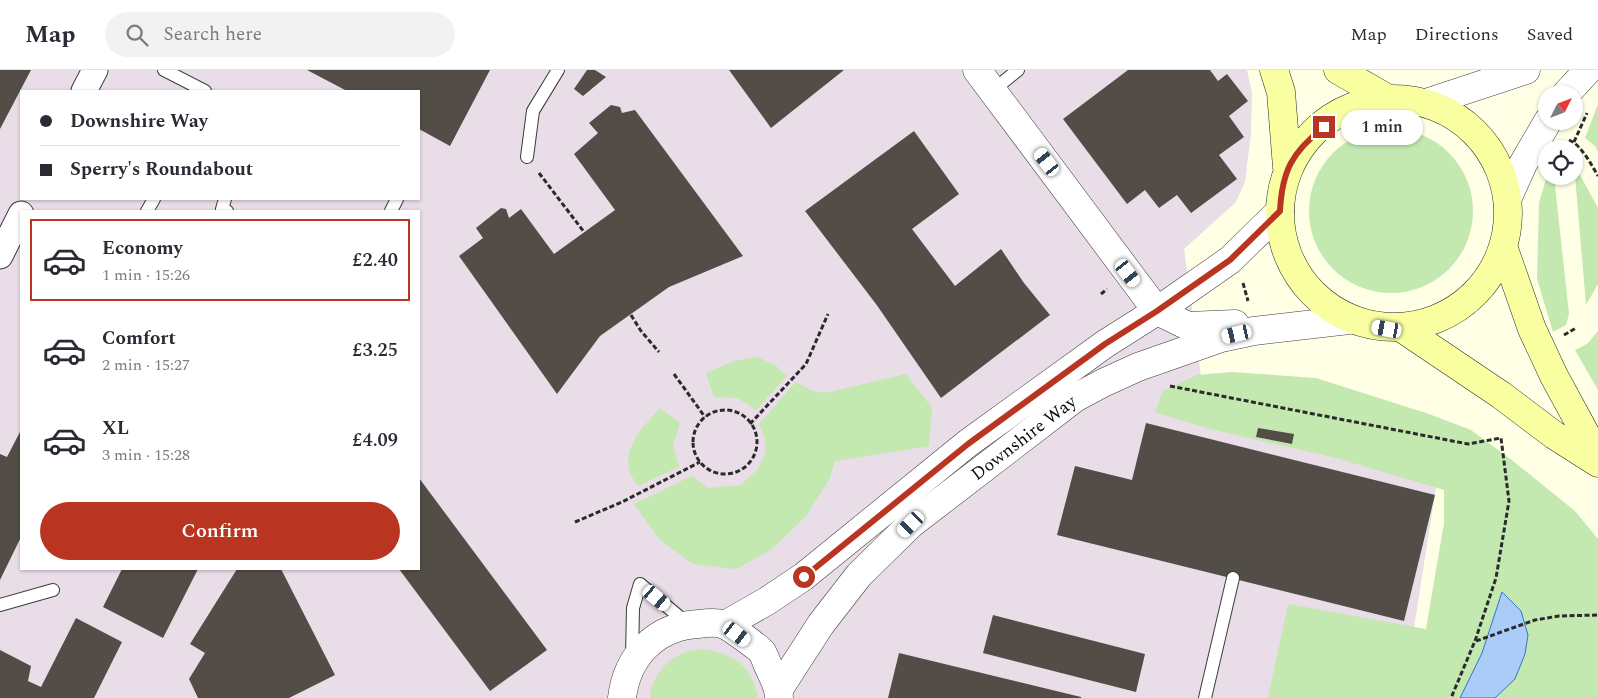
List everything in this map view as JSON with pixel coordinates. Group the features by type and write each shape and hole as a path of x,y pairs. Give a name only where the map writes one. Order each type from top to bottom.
{"main road":[{"path":"1274,70 1281,92 1287,167 1281,190 1280,222 1290,262 1302,282 1324,303 1349,320 1387,329 1403,329 1449,314 1483,286 1504,249 1509,226 1509,195 1500,166 1475,133 1447,113 1426,103 1406,98 1385,97 1360,104 1338,116 1309,138 1287,167"},
{"path":"1338,70 1385,97"},
{"path":"1504,249 1532,329 1554,376 1598,457"},
{"path":"1403,329 1501,394 1554,435 1598,463"}],"street":[{"path":"84,90 94,70"},
{"path":"1426,103 1526,70"},
{"path":"1574,85 1588,70"},
{"path":"985,80 1157,311 1188,326 1349,320"},
{"path":"1509,195 1523,164 1543,130"},
{"name":"Downshire Way","path":"725,625 804,577 968,444 1105,344 1157,311 1230,260 1280,211"},
{"path":"0,256 20,217"},
{"name":"Downshire Way","path":"779,694 821,624 859,575 911,524 1075,398 1103,383 1138,368 1221,338 1254,331 1349,320"},
{"path":"622,698 624,682 632,662 643,647 670,629 688,624 725,625 762,652 779,694"}],"lane":[{"path":"164,70 203,90"},
{"path":"527,157 533,111 558,70"},
{"path":"985,80 1018,70"},
{"path":"1205,698 1232,578"},
{"path":"632,662 633,608 640,584 688,624"},
{"path":"0,605 53,590"}],"path":[{"path":"1590,106 1574,142 1598,176"},
{"path":"527,157 584,232"},
{"path":"1245,287 1248,302"},
{"path":"631,314 641,331 659,352"},
{"path":"750,424 806,364 828,314"},
{"path":"674,374 705,417"},
{"path":"1165,385 1468,444 1501,438 1508,501 1496,578 1475,641 1451,698"},
{"path":"728,410 738,413 750,424 756,437 756,448 753,458 746,466 738,471 722,474 707,469 700,462 694,452 694,432 699,422 705,417 717,411 728,410"},
{"path":"575,522 622,502 700,462"},
{"path":"1475,641 1524,624 1559,616 1598,615"}],"shaded area":[{"path":"0,70 1247,70 1252,93 1251,133 1245,182 1236,202 1184,249 1204,398 1443,442 1403,698 0,698"}],"green space":[{"path":"1598,104 1598,152 1595,146 1585,138"},
{"path":"1391,129 1415,133 1436,143 1449,153 1459,166 1469,187 1473,211 1469,235 1459,256 1449,269 1436,279 1415,289 1391,293 1367,289 1346,279 1333,269 1323,256 1313,235 1309,211 1313,187 1323,166 1333,153 1346,143 1367,133"},
{"path":"1583,180 1598,208 1598,284 1586,305 1576,185 1583,185"},
{"path":"1544,185 1555,185 1569,314 1566,325 1553,332 1537,279 1539,203"},
{"path":"1598,331 1598,390 1575,350 1587,344"},
{"path":"757,357 775,365 787,376 756,410 738,398 714,397 706,373 734,361"},
{"path":"1232,372 1316,378 1429,414 1471,430 1575,511 1598,539 1598,698 1268,698 1288,604 1426,629 1444,523 1444,490 1336,458 1210,429 1155,412 1163,391 1197,375"},
{"path":"906,374 932,408 929,446 835,461 829,480 806,516 772,549 736,569 693,564 660,540 634,504 692,476 708,488 741,485 758,469 765,454 765,438 759,424 796,382 812,391 825,393"},
{"path":"660,408 680,423 673,446 679,467 638,486 630,472 629,454 636,437"},
{"path":"703,649 724,654 740,663 752,677 758,698 650,698 653,683 661,670 672,659 692,650"}],"water":[{"path":"1502,592 1521,611 1528,635 1525,654 1515,679 1495,698 1460,698 1482,653"}],"building":[{"path":"0,70 31,70 20,90 0,129"},
{"path":"307,70 490,70 450,146 420,130 420,90 345,90"},
{"path":"587,70 595,70 606,77 583,96 574,89"},
{"path":"729,70 844,70 771,128"},
{"path":"1128,70 1210,70 1218,81 1227,74 1248,101 1229,116 1244,137 1219,155 1237,179 1191,213 1177,195 1159,208 1145,190 1127,204 1063,119"},
{"path":"611,105 620,107 622,113 635,110 743,256 669,287 600,336 557,394 459,256 483,238 476,228 501,208 506,209 509,218 521,209 554,254 615,210 574,154 598,133 589,123"},
{"path":"914,131 959,194 912,229 955,286 1001,249 1024,283 1050,315 941,398 876,304 805,211"},
{"path":"1146,423 1435,495 1404,621 1057,535 1075,466 1132,480"},
{"path":"1258,428 1294,434 1292,444 1256,437"},
{"path":"20,432 20,539 0,580 0,454 7,457"},
{"path":"420,479 547,650 490,691 400,570 420,570"},
{"path":"122,570 197,570 163,638 103,607"},
{"path":"236,570 282,570 335,675 289,698 198,698 189,679 205,653 190,644"},
{"path":"993,615 1145,654 1136,692 983,653"},
{"path":"76,618 122,642 94,698 0,698 0,650 31,666 28,681 41,687"},
{"path":"899,653 1081,697 1081,698 888,698"}],"route":[{"path":"804,577 968,444 1105,344 1157,311 1230,260 1280,211 1281,190 1287,167 1309,138 1324,127"}]}
